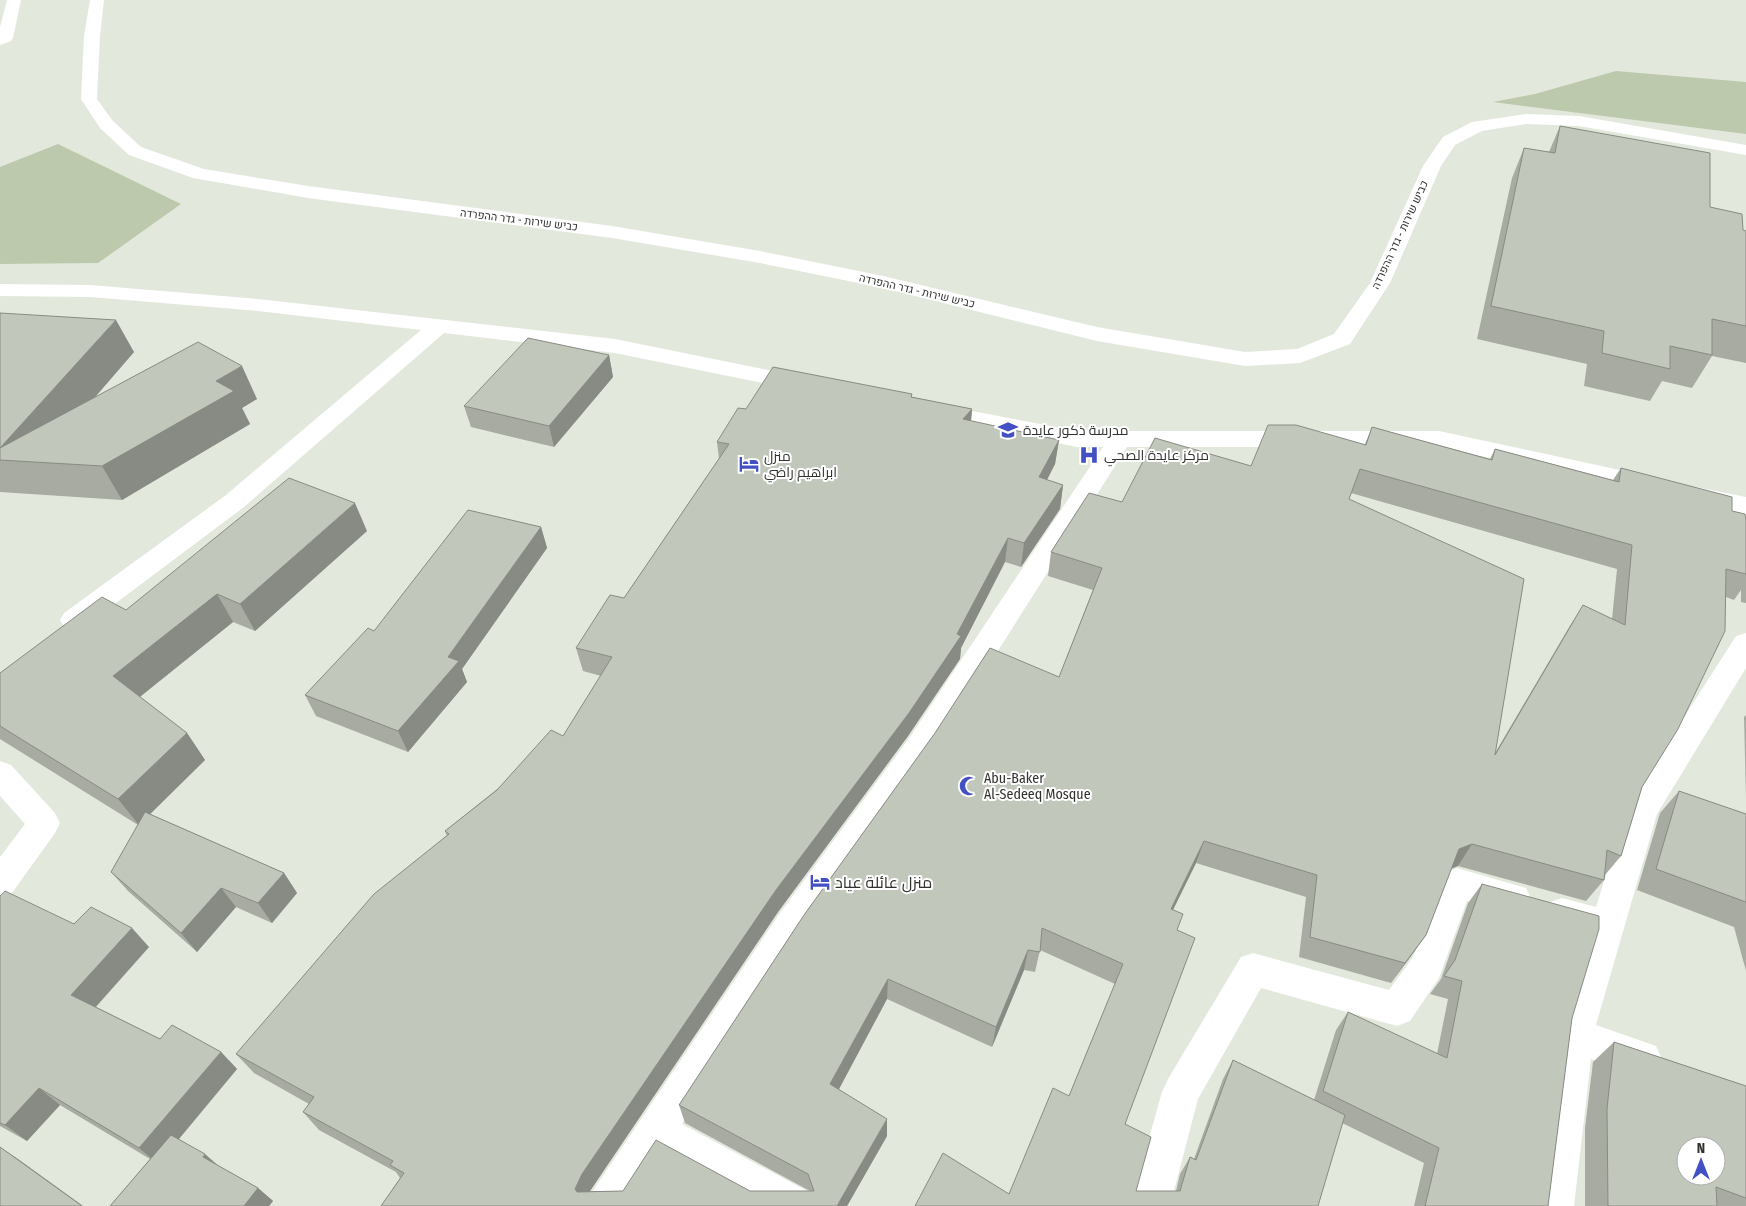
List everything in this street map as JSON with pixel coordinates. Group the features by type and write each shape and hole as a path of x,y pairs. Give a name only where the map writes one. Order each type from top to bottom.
{"street":[{"path":"0,40 5,38 14,0"},
{"name":"כביש שירות - גדר ההפרדה","path":"97,0 92,36 90,99 106,124 135,151 200,174 308,192 612,232 760,257 883,282 1097,334 1245,359 1300,356 1342,339 1380,283 1432,166 1450,141 1478,126 1526,119 1579,121 1746,150"},
{"path":"0,290 90,291 258,304 615,346 827,389"},
{"path":"55,634 235,501 439,326"},
{"path":"913,406 1077,439 1438,439 1674,490 1741,513"},
{"path":"606,1206 792,924 920,746 1120,439"},
{"path":"1554,1206 1575,1036 1642,810 1746,644"},
{"path":"0,774 44,822 0,883"},
{"path":"1150,1206 1181,1092 1253,968 1397,1009 1427,966 1457,883 1607,925"},
{"path":"1575,1036 1674,1069"},
{"path":"656,1131 795,1206"}],"green space":[{"path":"1616,71 1746,82 1746,134 1493,102 1535,94"},
{"path":"58,144 181,204 98,263 0,264 0,167"}],"building":[{"path":"1560,126 1710,153 1710,207 1742,214 1743,230 1746,231 1746,326 1712,319 1712,355 1670,346 1670,369 1602,353 1604,331 1491,306 1524,148 1555,153"},
{"path":"0,313 116,320 0,448"},
{"path":"528,338 609,355 549,426 464,406"},
{"path":"198,342 242,366 216,381 234,391 102,466 0,460 0,448"},
{"path":"773,367 912,394 911,397 972,409 963,419 1059,440 1039,477 1063,485 1024,543 1008,538 957,634 961,636 909,713 776,890 582,1174 575,1189 577,1192 623,1191 656,1140 750,1191 814,1191 808,1174 679,1105 804,915 935,733 990,648 1059,677 1102,568 1051,552 1089,493 1122,502 1155,438 1251,466 1268,425 1296,425 1366,445 1372,427 1492,460 1495,449 1619,482 1621,468 1732,497 1732,511 1745,514 1746,574 1726,569 1725,631 1678,729 1642,787 1621,856 1607,850 1604,880 1472,844 1459,849 1426,935 1405,963 1310,937 1317,875 1204,841 1171,909 1183,914 1177,930 1195,938 1125,1124 1151,1137 1136,1191 1180,1191 1190,1157 1196,1160 1233,1060 1345,1115 1318,1206 915,1206 943,1153 1009,1194 1053,1088 1069,1096 1123,964 1042,928 1040,952 1028,950 996,1027 888,979 830,1084 887,1119 837,1206 381,1206 404,1173 390,1165 393,1161 303,1112 314,1097 236,1054 374,894 449,834 445,831 497,790 551,730 563,736 612,657 576,648 610,595 624,598 729,444 717,442 738,408 746,409","holes":["1360,469 1632,545 1625,625 1583,605 1495,755 1524,579 1349,499"]},
{"path":"289,478 355,503 240,604 217,594 113,676 187,733 118,799 0,726 0,673 102,597 126,610"},
{"path":"468,510 541,527 448,657 459,661 398,731 305,695 368,628 374,631"},
{"path":"1679,791 1746,814 1746,902 1656,869"},
{"path":"145,812 284,873 258,903 221,888 181,933 111,872"},
{"path":"1482,884 1599,916 1599,929 1572,1018 1548,1206 1425,1206 1439,1148 1323,1091 1348,1012 1447,1058 1462,981 1444,976 1455,960"},
{"path":"5,891 74,924 91,907 132,928 71,995 160,1039 172,1025 221,1052 139,1148 39,1088 5,1125 0,1123 0,896"},
{"path":"1614,1042 1746,1086 1746,1198 1716,1187 1717,1206 1608,1206 1607,1109"},
{"path":"171,1135 205,1154 203,1157 258,1188 244,1206 110,1206"},
{"path":"0,1147 82,1206 0,1206"}],"place":[{"name":"مدرسة ذكور عايدة","path":"1008,430"},
{"name":"مركز عايدة الصحي","path":"1089,455"},
{"name":"منزل ابراهيم راضي","path":"749,464"},
{"name":"Abu-Baker Al-Sedeeq Mosque","path":"969,786"},
{"name":"منزل عائلة عياد","path":"820,882"}]}
